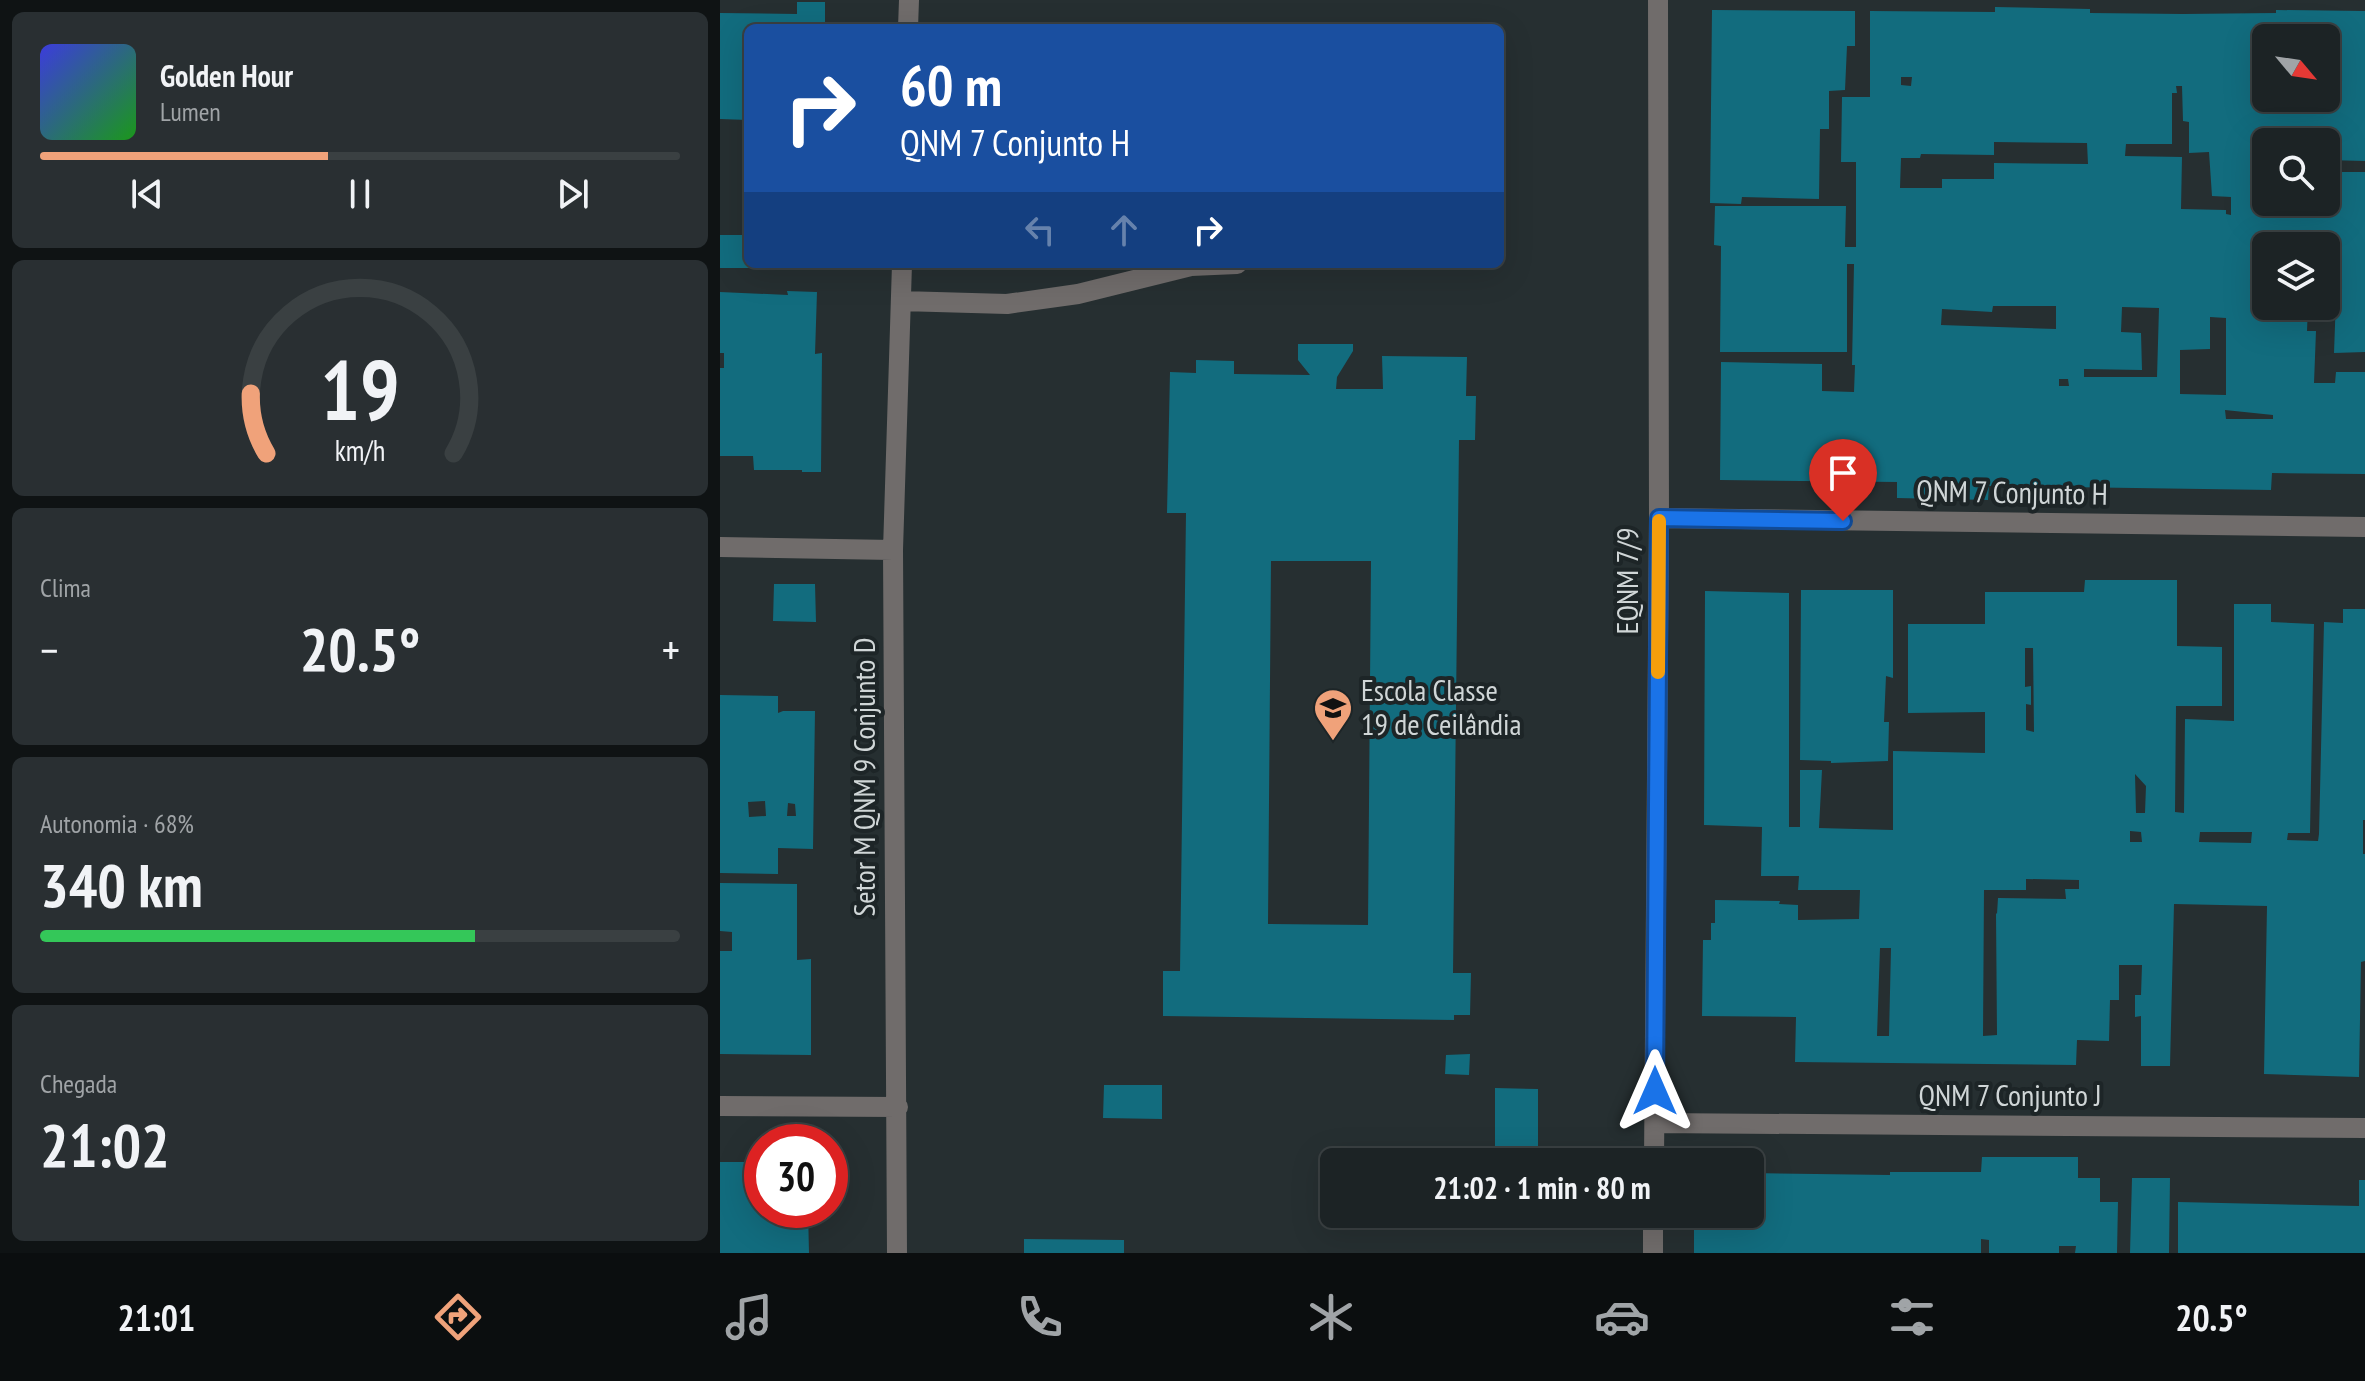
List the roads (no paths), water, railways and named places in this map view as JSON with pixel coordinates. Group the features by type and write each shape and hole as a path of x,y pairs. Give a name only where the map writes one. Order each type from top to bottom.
{"street":[{"path":"908,24 909,0"},
{"name":"EQNM 7/9","path":"1654,1148 1659,518 1658,0"},
{"name":"Setor M QNM 9 Conjunto D","path":"897,1253 893,550 902,268"},
{"path":"901,301 1007,304 1078,294 1183,268"},
{"name":"QNM 7 Conjunto H","path":"1659,518 2365,527"},
{"path":"720,547 893,550"},
{"path":"720,1106 898,1107"},
{"name":"QNM 7 Conjunto J","path":"1655,1123 2365,1128"},
{"path":"1653,1228 1653,1253"}],"place":[{"name":"Escola Classe 19 de Ceilândia","path":"1333,742"}]}
